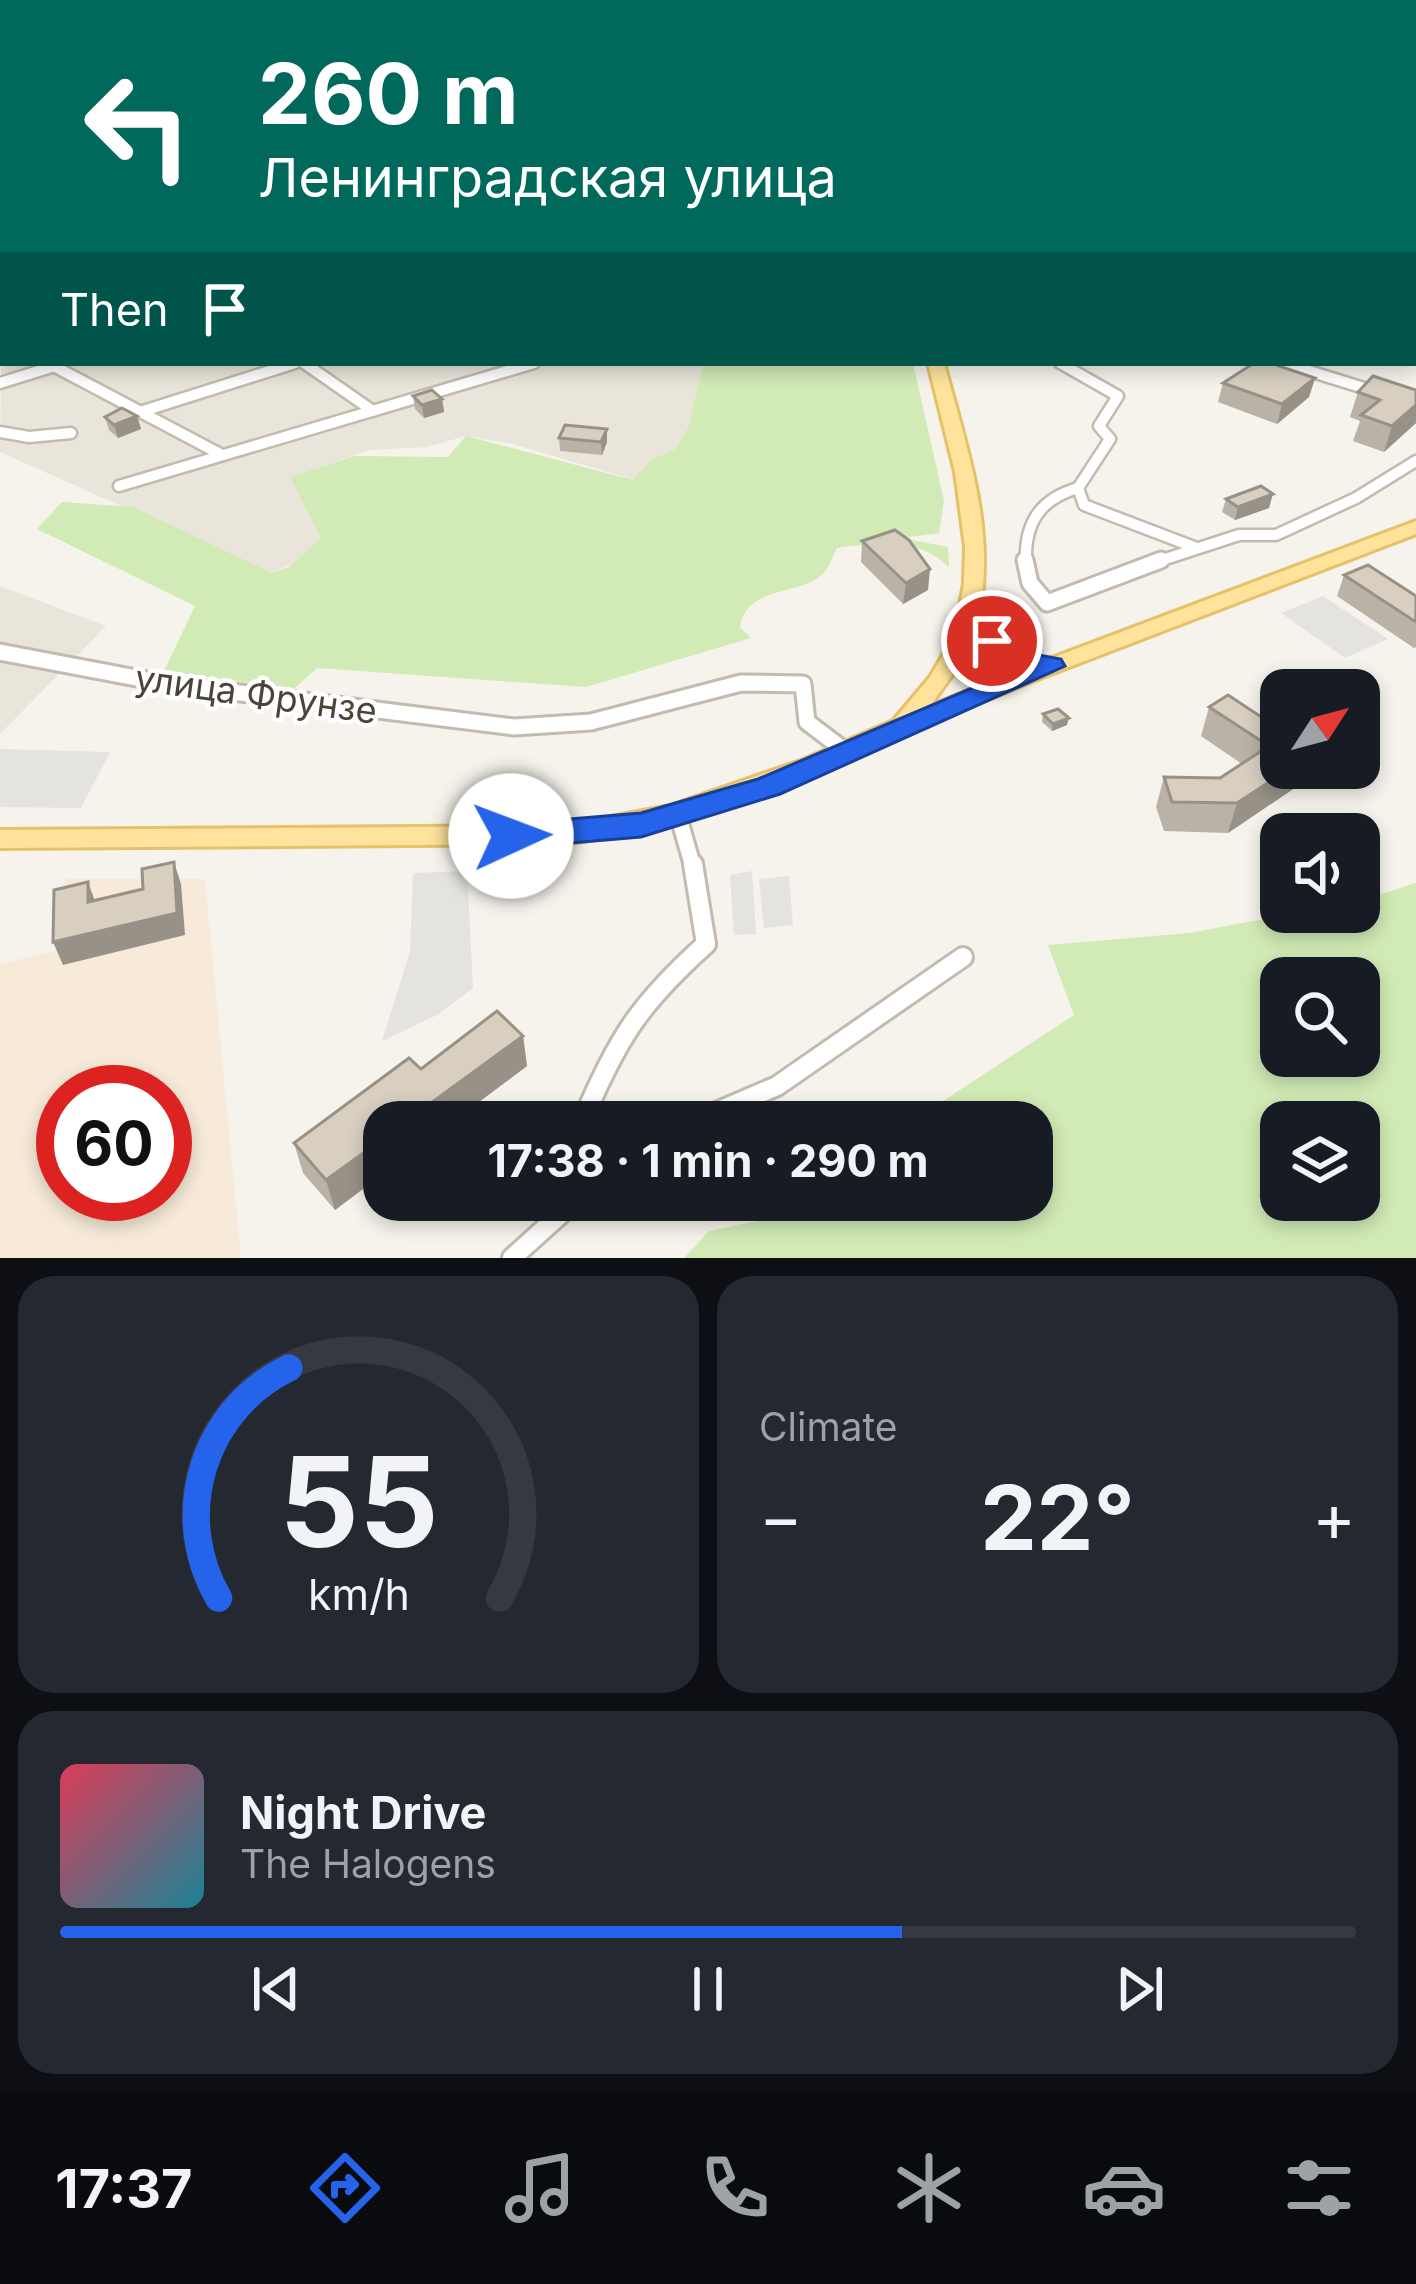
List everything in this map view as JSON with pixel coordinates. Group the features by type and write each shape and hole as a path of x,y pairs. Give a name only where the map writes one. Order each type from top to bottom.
{"main road":[{"path":"899,727 946,668 975,585 973,526 937,366"},
{"path":"0,838 562,835 678,815 769,787 980,694 1416,527"},
{"path":"970,608 992,641 1010,657 1051,666"},
{"path":"946,668 952,689 980,694"}],"street":[{"path":"0,383 49,366"},
{"path":"59,366 140,412 175,439 222,455"},
{"path":"140,412 290,366"},
{"path":"305,366 373,411"},
{"path":"118,486 524,366"},
{"path":"1065,366 1118,396 1099,426 1110,440 1078,488 1047,500 1026,533 1025,569 1042,601 1054,603 1194,547 1239,535 1276,535 1356,498 1416,461"},
{"path":"1292,366 1393,398"},
{"path":"0,432 29,437 71,433"},
{"path":"1078,488 1084,505 1097,514 1194,547"},
{"name":"улица Фрунзе","path":"0,652 168,684 514,727 564,727 706,689 779,680 803,684 807,722 848,753"},
{"path":"591,1101 612,1050 650,994 706,944 692,855 678,815"},
{"path":"742,1101 777,1086 963,956"},
{"path":"512,1258 547,1221"}],"shaded area":[{"path":"1,366 702,366 689,426 676,450 652,459 634,480 513,444 466,436 427,447 369,450 291,477 322,538 293,564 271,573 0,452"},
{"path":"0,586 106,626 0,734"},
{"path":"1323,596 1388,639 1345,658 1281,613"},
{"path":"0,749 110,752 81,808 0,807"},
{"path":"467,871 473,988 437,1015 382,1041 410,952 413,873"},
{"path":"752,871 756,934 734,935 730,875"},
{"path":"789,876 793,925 764,928 759,879"},
{"path":"65,879 205,879 241,1258 0,1258 0,964 62,949"}],"green space":[{"path":"702,366 914,366 944,501 939,533 901,538 948,547 949,568 912,547 837,548 822,575 812,582 752,605 740,627 751,638 586,687 317,668 294,689 164,671 195,606 37,529 62,502 133,507 272,573 289,567 321,538 290,477 354,456 448,457 466,436 633,480 652,459 676,449 689,426"},
{"path":"1416,883 1416,1258 684,1258 709,1231 757,1221 1053,1221 1053,1101 943,1101 1074,1015 1048,945 1189,933 1260,920 1260,933 1380,933 1380,894"}],"building":[{"path":"1249,366 1279,366 1315,378 1282,404 1223,383"},
{"path":"1373,376 1416,390 1416,405 1392,426 1361,415 1380,400 1358,392"},
{"path":"432,390 442,399 422,405 413,396"},
{"path":"122,408 137,416 114,425 105,417"},
{"path":"565,425 607,429 601,442 559,438"},
{"path":"1261,486 1273,494 1238,507 1226,499"},
{"path":"895,530 909,540 930,569 906,583 862,541"},
{"path":"1368,565 1416,596 1416,622 1344,575"},
{"path":"1228,695 1260,716 1260,740 1209,707"},
{"path":"1058,709 1069,718 1053,724 1043,714"},
{"path":"1260,752 1260,788 1237,803 1172,802 1164,777 1220,778"},
{"path":"174,862 177,913 53,942 54,890 88,882 88,902 143,889 142,869"},
{"path":"497,1011 523,1036 434,1101 363,1101 363,1153 326,1180 294,1143 409,1058 421,1069"}],"route":[{"path":"511,836 641,825 769,787 931,713 1051,666 1019,661 992,641"}]}
